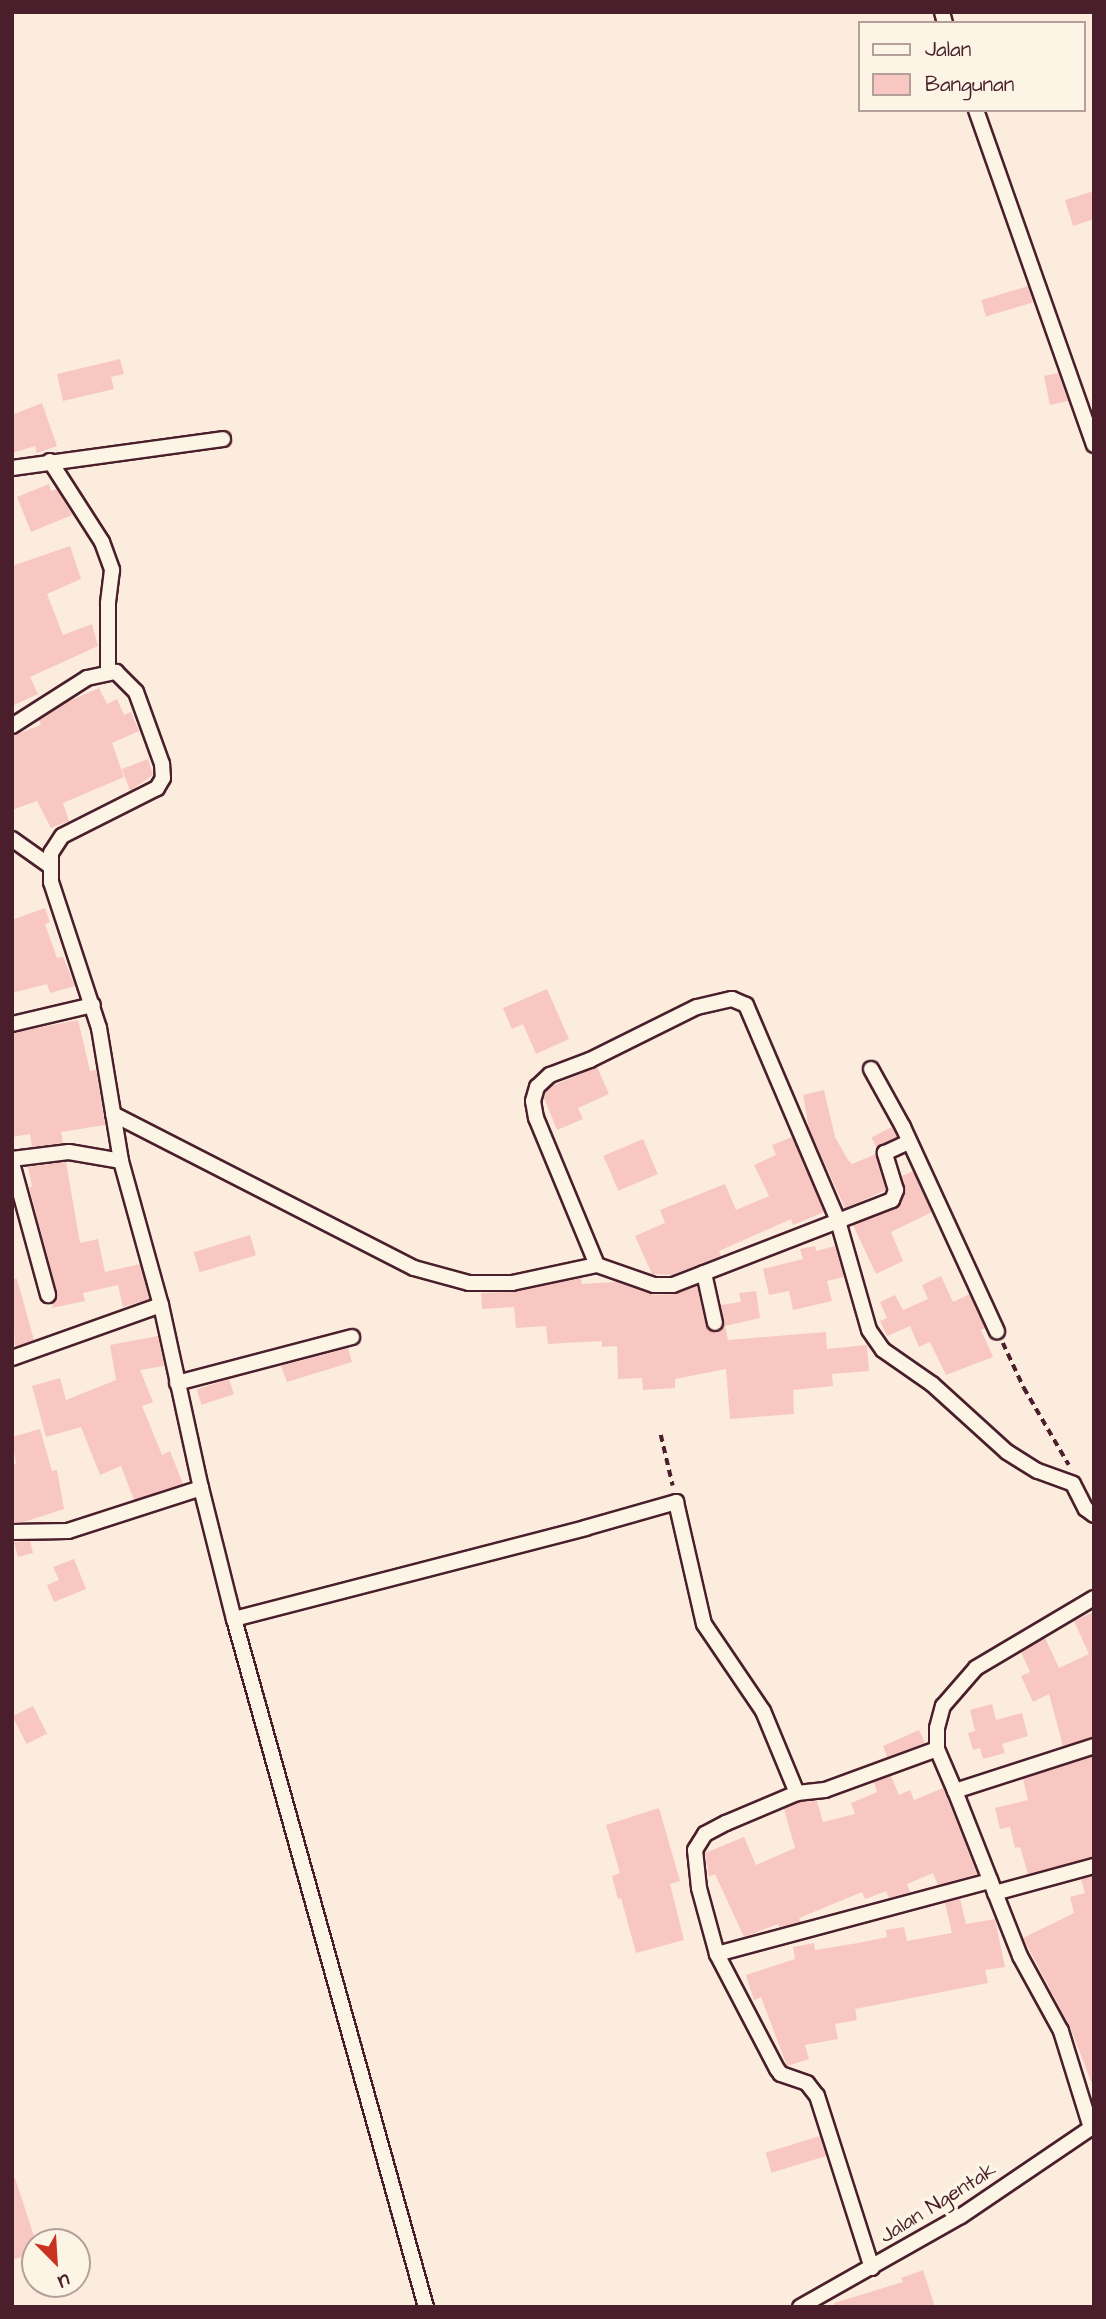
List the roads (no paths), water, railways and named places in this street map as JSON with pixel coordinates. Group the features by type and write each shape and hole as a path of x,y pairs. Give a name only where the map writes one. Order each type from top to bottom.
{"street":[{"path":"977,112 1094,445"},
{"path":"12,468 223,439"},
{"path":"50,461 103,542 112,570 108,672"},
{"path":"12,726 88,678 116,672 125,677 136,692 162,764 162,782 153,791 62,836 51,853 54,891 93,1005 103,1047 121,1159 161,1305 201,1488 234,1619 426,2307"},
{"path":"12,839 50,866"},
{"path":"597,1265 536,1118 534,1092 550,1075 590,1060 697,1007 732,999 746,1005 838,1221 869,1330 883,1350 932,1384 1013,1457 1075,1488 1090,1512"},
{"path":"12,1024 93,1005"},
{"path":"871,1069 909,1142 997,1331"},
{"path":"114,1120 432,1275 469,1283 512,1283 597,1265 654,1285 673,1284 895,1198 896,1191 884,1155 909,1142"},
{"path":"48,1295 12,1161 69,1153 121,1159"},
{"path":"704,1273 715,1323"},
{"path":"12,1359 161,1305"},
{"path":"177,1383 352,1337"},
{"path":"12,1532 68,1531 201,1488"},
{"path":"234,1619 676,1502 704,1624 763,1711 797,1793"},
{"path":"1093,2127 1061,2031 1020,1956 937,1749 937,1728 943,1706 976,1668 1094,1598"},
{"path":"955,1791 1094,1746"},
{"path":"872,2268 817,2096 807,2083 781,2074 777,2069 718,1954 699,1888 694,1855 696,1845 705,1834 726,1823 797,1793 825,1790 937,1749"},
{"path":"718,1954 992,1887 1094,1866"},
{"name":"Jalan Ngentak","path":"800,2307 961,2216 1093,2127"}]}
